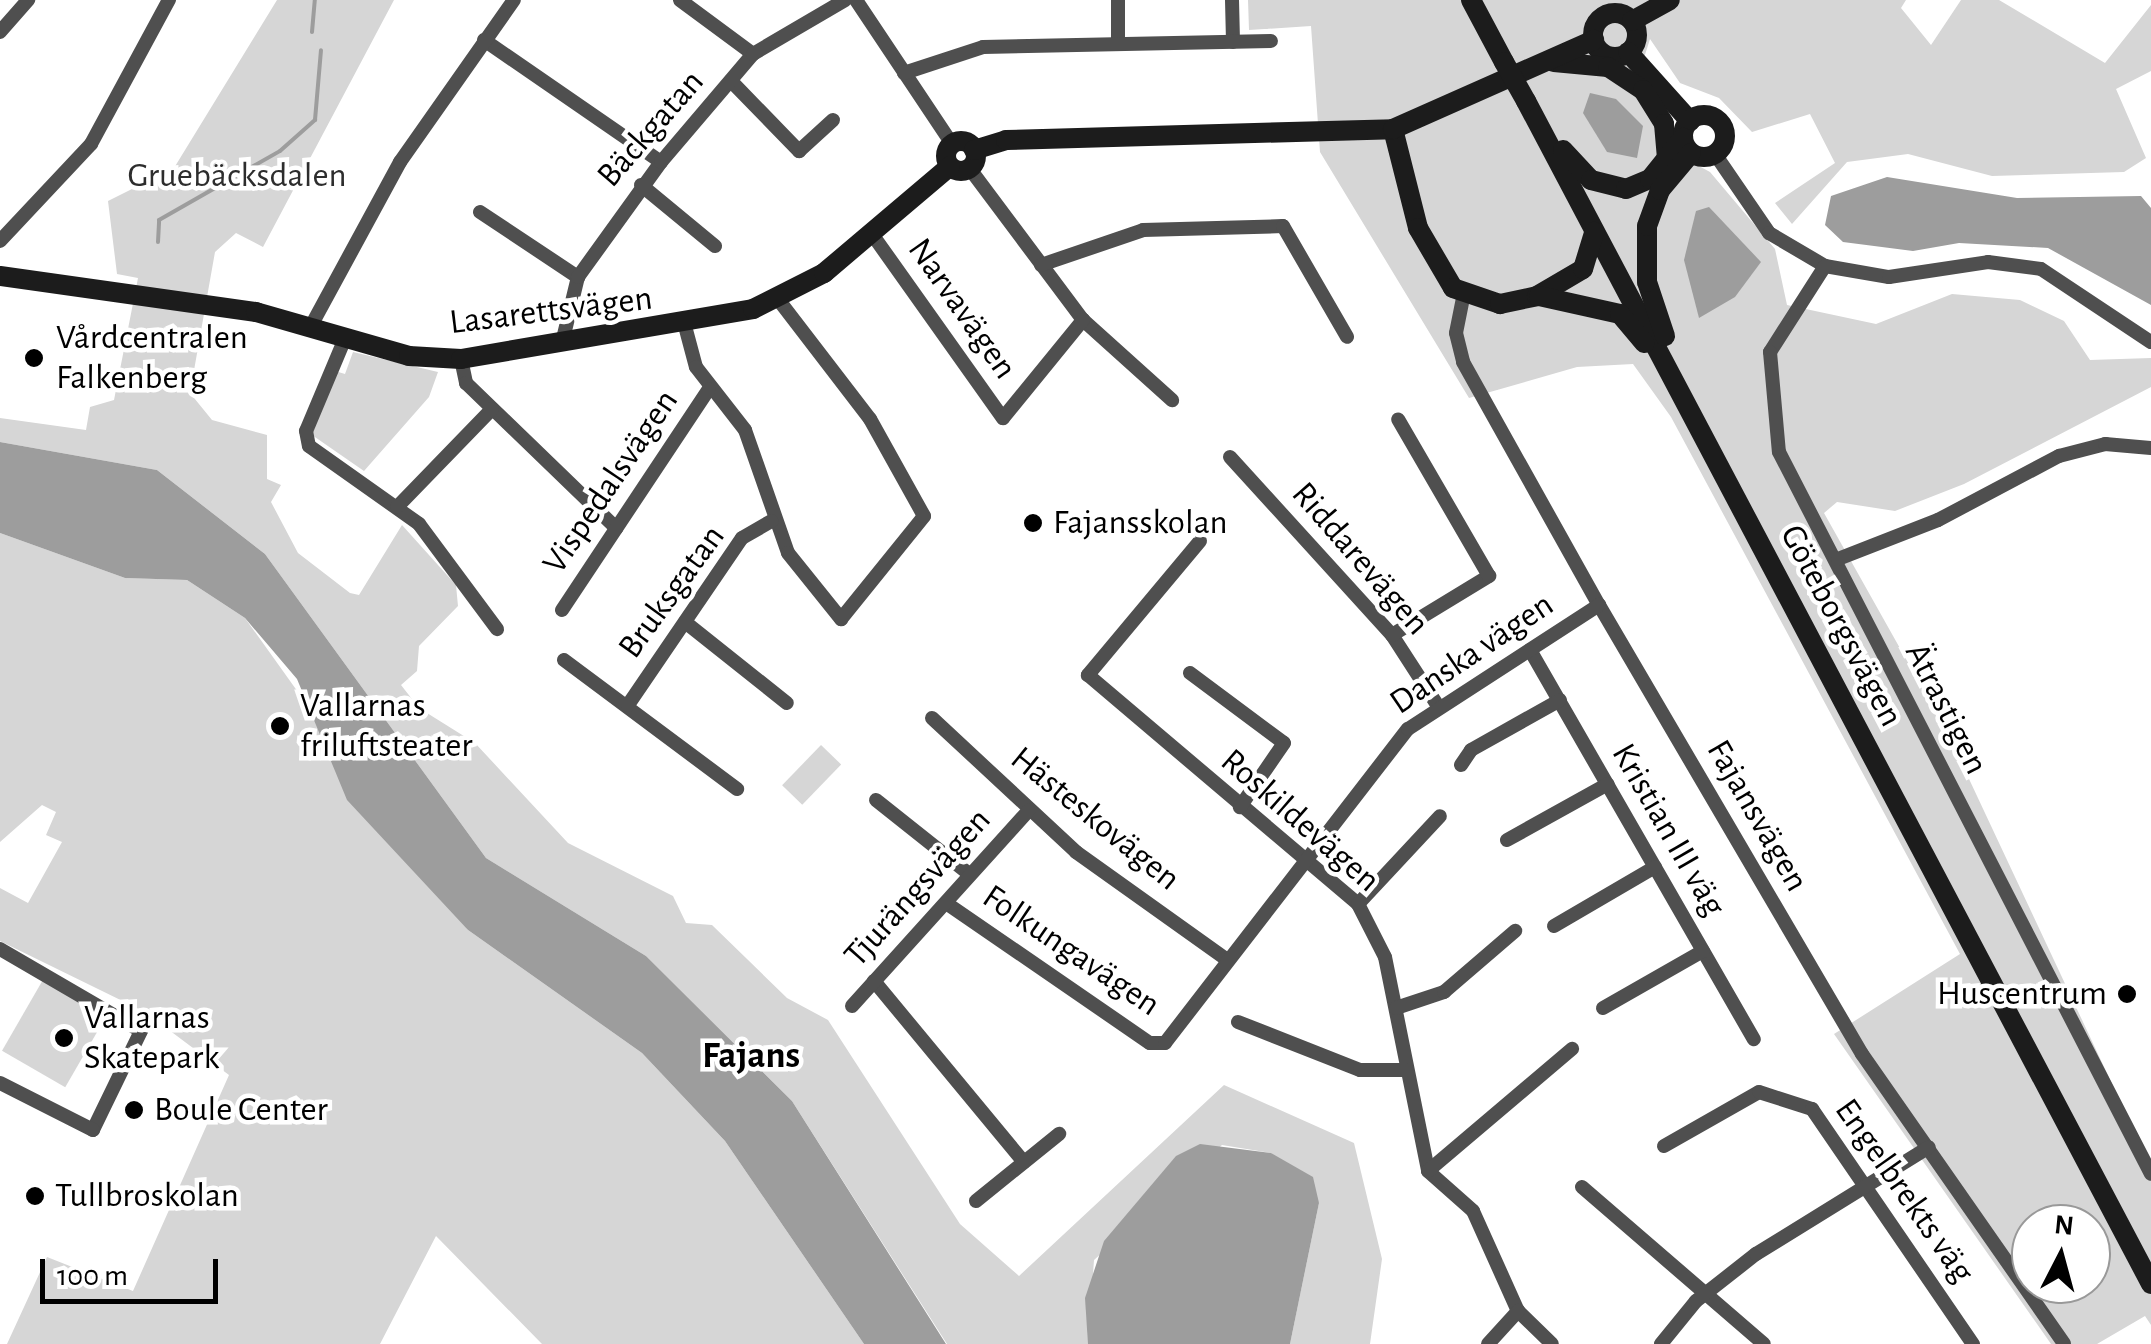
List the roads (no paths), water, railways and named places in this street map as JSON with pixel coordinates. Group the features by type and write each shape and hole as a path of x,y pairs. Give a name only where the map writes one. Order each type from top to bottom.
{"main road":[{"name":"Göteborgsvägen","path":"1471,0 1509,60 1594,232 2151,1284"},
{"name":"Lasarettsvägen","path":"0,276 311,326 409,356 461,359 685,326 778,299 872,234 964,161 1006,140 1393,129 1552,62 1594,40 1607,14 1632,20 1670,0"},
{"path":"1594,40 1610,56 1628,52 1637,38 1632,20"},
{"path":"1529,98 1571,162 1596,183 1639,186 1667,160 1688,137 1706,116 1722,126 1715,154 1688,137 1628,52"},
{"path":"1552,62 1608,68 1643,90 1664,124 1667,160"},
{"path":"1393,129 1428,252 1464,293 1500,304 1537,296 1583,268 1594,232"},
{"path":"1688,137 1656,198 1645,256 1656,318 1702,406 1700,429"},
{"path":"952,144 964,161"},
{"path":"1537,296 1620,314 1718,482 1731,487"}],"street":[{"path":"0,32 28,0"},
{"path":"0,241 91,144 169,0"},
{"path":"311,326 400,162 514,0"},
{"path":"680,0 753,54"},
{"name":"Bäckgatan","path":"562,344 578,276 660,162 753,54 845,0"},
{"path":"856,0 952,144"},
{"path":"1118,0 1118,43"},
{"path":"1232,0 1233,42"},
{"path":"484,40 660,162"},
{"path":"904,73 982,46 1271,41"},
{"path":"732,81 799,151 833,120"},
{"path":"1715,154 1769,233 1824,266 1889,276 1988,262 2041,268 2151,342"},
{"path":"964,161 1084,320 1172,400"},
{"path":"642,185 715,246"},
{"path":"480,212 578,276"},
{"path":"1040,265 1144,230 1283,226 1347,337"},
{"name":"Narvavägen","path":"872,234 1003,418 1084,320"},
{"name":"Ätrastigen","path":"1824,266 1770,352 1768,380 1780,452 2151,1174"},
{"name":"Fajansvägen","path":"1464,293 1456,333 1463,362 1599,606 1832,1005 2064,1344"},
{"path":"685,326 710,389 745,430 772,521 841,619 924,516 870,418 778,299"},
{"path":"346,336 306,431 309,446 398,507 435,542 497,629"},
{"path":"461,359 466,383 616,528"},
{"name":"Vispedalsvägen","path":"562,610 710,389"},
{"path":"398,507 492,409"},
{"path":"1392,635 1489,576 1398,420"},
{"path":"1838,559 1938,520 2059,456 2105,444 2151,448"},
{"name":"Riddarevägen","path":"1230,457 1392,635 1438,706"},
{"name":"Bruksgatan","path":"628,705 742,538 772,521"},
{"name":"Roskildevägen","path":"1200,541 1088,675 1358,904 1396,1008 1428,1171"},
{"name":"Danska vägen","path":"1165,1044 1301,857 1387,752 1438,706 1599,606"},
{"path":"685,622 787,703"},
{"name":"Kristian III väg","path":"1530,650 1754,1039"},
{"path":"564,660 738,790"},
{"path":"1190,672 1284,743 1240,807"},
{"path":"1462,765 1471,750 1560,700"},
{"name":"Hästeskovägen","path":"932,718 1028,811 1226,960"},
{"path":"1506,840 1608,784"},
{"path":"876,800 969,874"},
{"name":"Tjurängsvägen","path":"852,1006 1028,811"},
{"path":"1358,904 1440,816"},
{"path":"1554,926 1655,867"},
{"name":"Folkungavägen","path":"946,903 1150,1043 1165,1044"},
{"path":"1396,1008 1444,992 1515,931"},
{"path":"0,949 140,1031 92,1130 0,1083"},
{"path":"1603,1008 1703,951"},
{"path":"874,981 1024,1162"},
{"path":"1238,1022 1360,1070 1406,1070"},
{"path":"1552,1344 1518,1311 1473,1211 1428,1171 1572,1048"},
{"name":"Engelbrekts väg","path":"1664,1146 1759,1092 1812,1108 1872,1187 1972,1344"},
{"path":"976,1201 1059,1134"},
{"path":"1661,1344 1706,1293 1929,1147"},
{"path":"1582,1187 1764,1344"},
{"path":"1488,1344 1518,1311"}],"waterway":[{"path":"312,32 315,0"},
{"path":"158,242 159,220 280,151 315,120 321,50"}],"place":[{"name":"Vårdcentralen Falkenberg","path":"34,358"},
{"name":"Fajansskolan","path":"1033,523"},
{"name":"Vallarnas friluftsteater","path":"280,726"},
{"name":"Huscentrum","path":"2127,994"},
{"name":"Vallarnas Skatepark","path":"64,1038"},
{"name":"Boule Center","path":"134,1110"},
{"name":"Tullbroskolan","path":"35,1196"}],"district":[{"name":"Fajans","path":"751,1057"}],"park label":[{"name":"Gruebäcksdalen","path":"237,176"}]}
